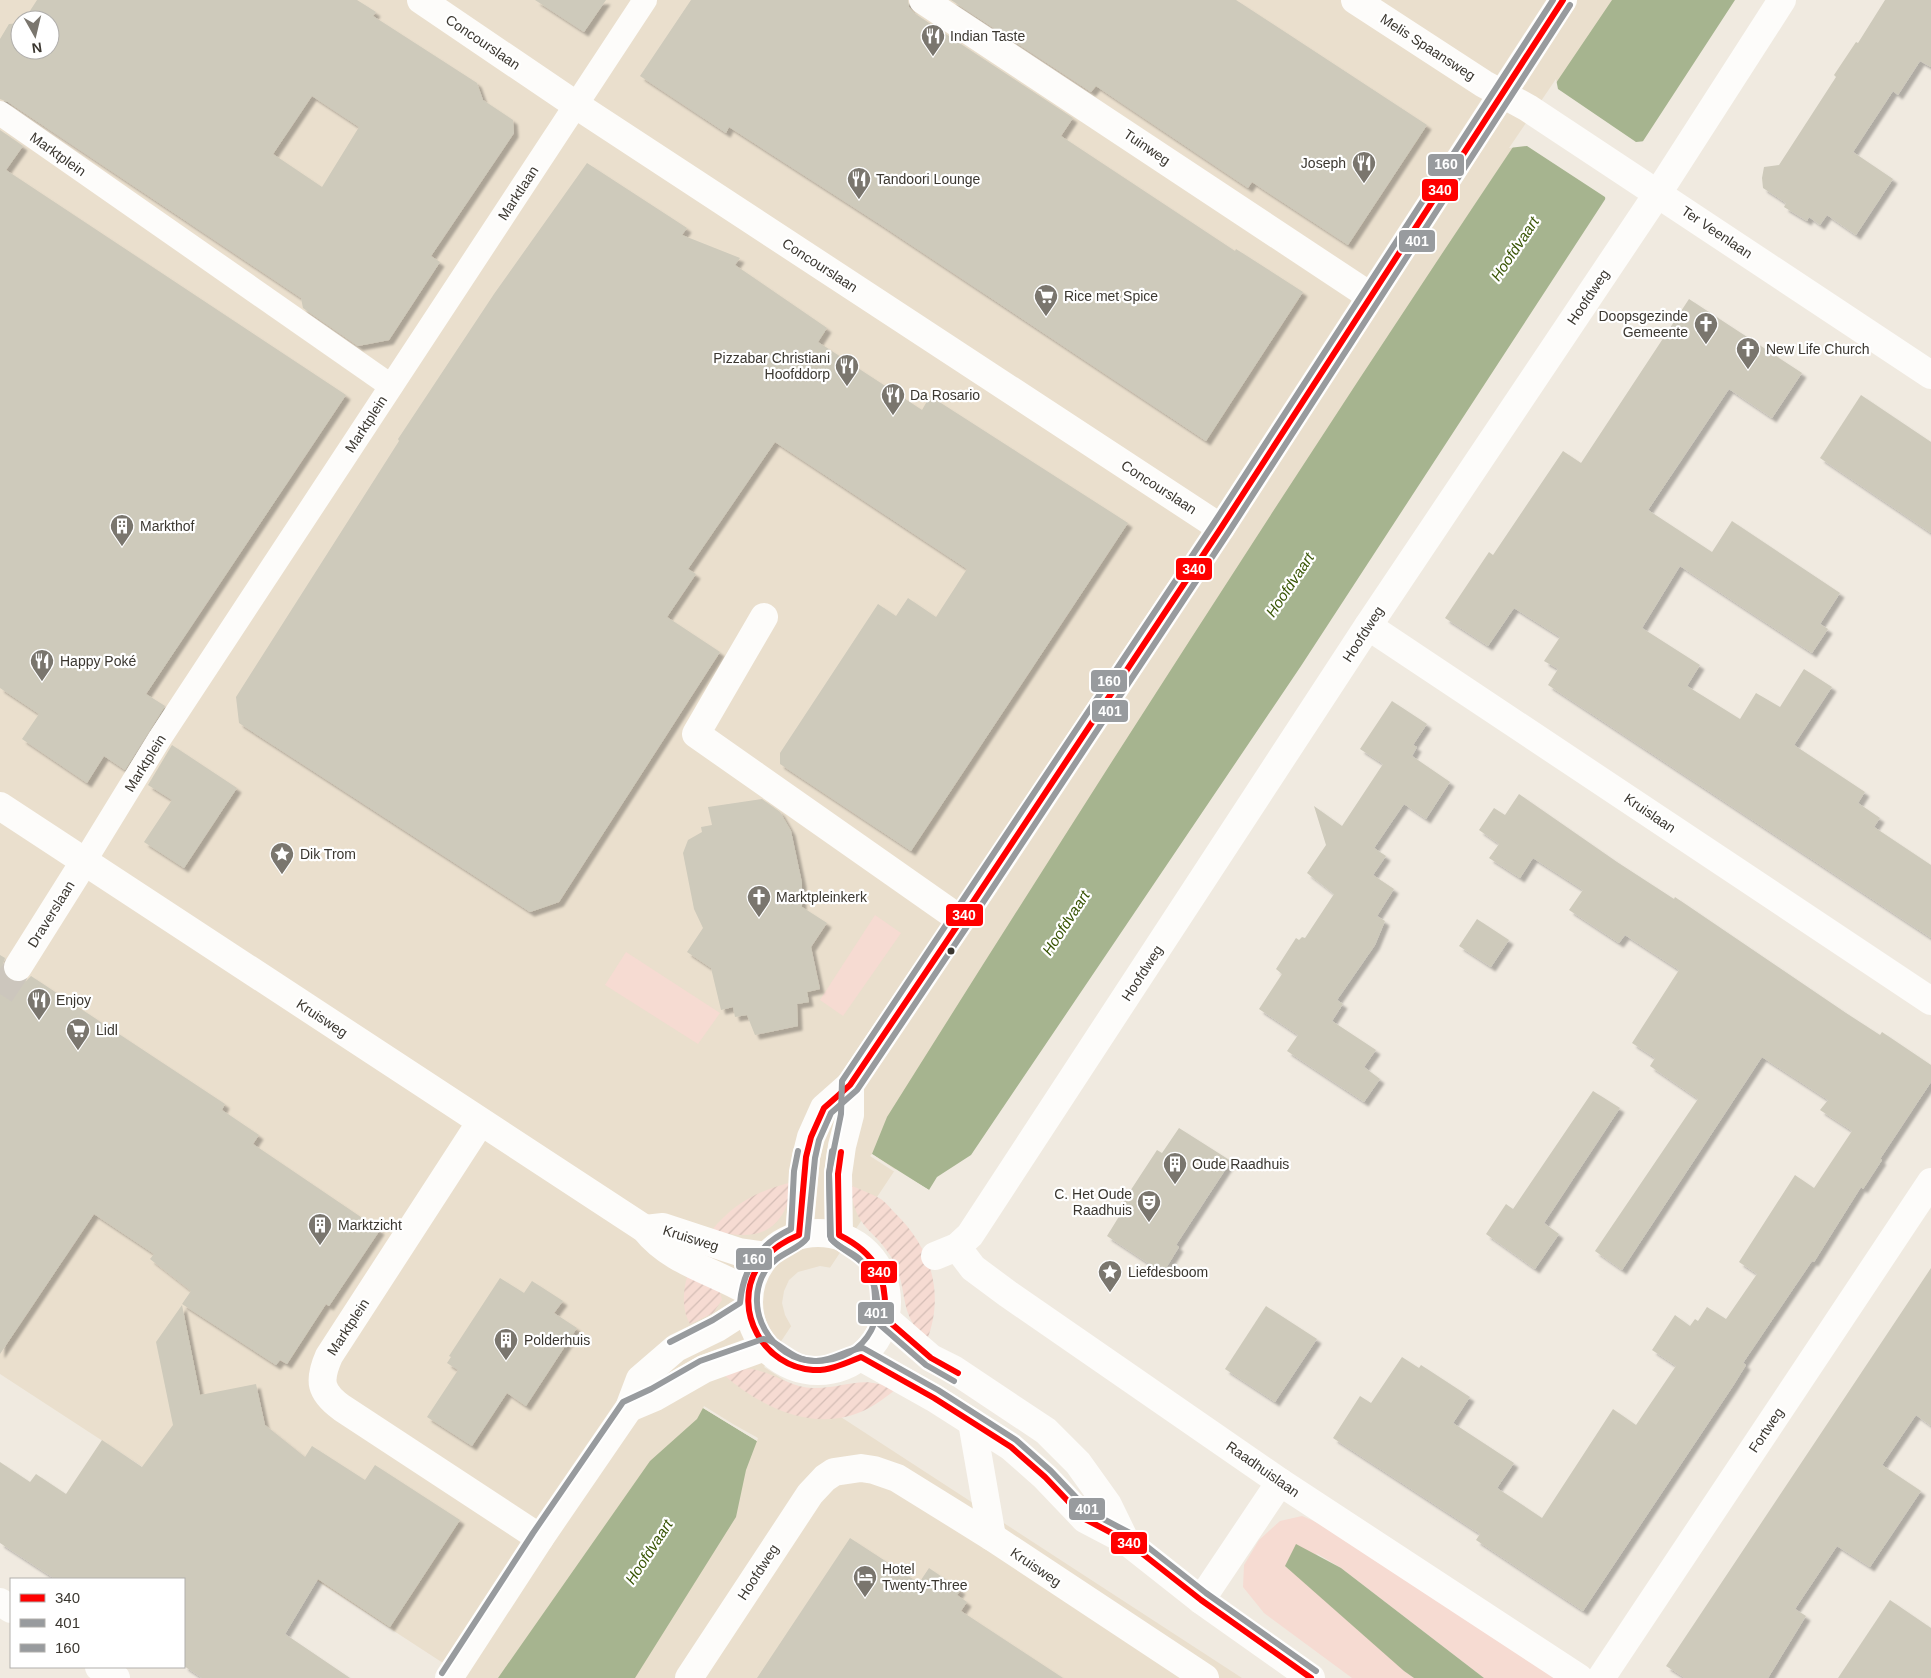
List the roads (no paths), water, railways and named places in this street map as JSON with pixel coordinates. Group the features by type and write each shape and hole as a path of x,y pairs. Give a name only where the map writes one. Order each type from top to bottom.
{"street":[{"name":"Concourslaan","path":"421,0 576,105 1221,528"},
{"name":"Marktlaan","path":"391,386 645,0"},
{"name":"Tuinweg","path":"923,0 1370,296"},
{"name":"Melis Spaansweg","path":"1355,0 1484,84 1502,93"},
{"path":"799,1235 803,1172 811,1138 824,1108 850,1085 961,920 1221,528 1562,0"},
{"name":"Hoofdweg","path":"946,1251 970,1235 1368,626 1658,193 1782,0"},
{"name":"Ter Veenlaan","path":"1502,93 1658,193 1931,374"},
{"name":"Marktplein","path":"0,113 391,386 160,738 84,862"},
{"path":"764,617 696,734 961,920"},
{"name":"Kruislaan","path":"1368,626 1931,1001"},
{"name":"Kruisweg","path":"0,806 480,1123 645,1229 656,1243 683,1260 728,1280 749,1300"},
{"name":"Draverslaan","path":"18,967 84,862"},
{"path":"839,1235 838,1174 842,1146 850,1115 850,1085"},
{"name":"Marktplein","path":"480,1123 328,1356 322,1371 322,1387 331,1400 342,1408 540,1538"},
{"name":"Fortweg","path":"1601,1678 1931,1182"},
{"name":"Kruisweg","path":"645,1229 663,1227 739,1252 766,1256"},
{"path":"818,1232 839,1235 854,1242 869,1255 880,1270 887,1299 885,1318 874,1343 861,1357 832,1368 813,1370 793,1367 776,1357 765,1347 754,1330 749,1300 754,1273 774,1247 799,1235 818,1232"},
{"name":"Raadhuislaan","path":"946,1251 1280,1482 1579,1678"},
{"path":"449,1678 540,1538 629,1408 640,1379 676,1348 717,1328 749,1300"},
{"path":"885,1318 931,1358 953,1369 1046,1431 1078,1463 1108,1505 1125,1540"},
{"path":"629,1408 656,1397 704,1369 765,1347"},
{"path":"861,1357 1011,1447 1045,1477 1085,1519 1125,1540 1201,1600 1310,1678"},
{"path":"972,1422 992,1537"},
{"name":"Hoofdweg","path":"688,1678 810,1494 825,1478 834,1472 861,1468"},
{"name":"Kruisweg","path":"861,1468 874,1470 897,1478 992,1537 1205,1678"},
{"path":"1201,1600 1280,1482"},
{"path":"101,1668 116,1678"}],"water":[{"name":"Hoofdvaart","path":"1612,0 1735,0 1301,666 971,1155 937,1177 929,1190 872,1154 887,1117 1065,835 1335,416"},
{"name":"Hoofdvaart","path":"703,1408 757,1441 746,1470 736,1517 635,1678 498,1678 650,1461 697,1419"},
{"path":"1296,1544 1341,1568 1484,1678 1414,1678 1404,1671 1285,1566"}],"tunnel":[{"path":"0,994 18,967"}],"place":[{"name":"Indian Taste","path":"933,57"},
{"name":"Joseph","path":"1364,184"},
{"name":"Tandoori Lounge","path":"859,200"},
{"name":"Rice met Spice","path":"1046,317"},
{"name":"Doopsgezinde Gemeente","path":"1706,345"},
{"name":"New Life Church","path":"1748,370"},
{"name":"Pizzabar Christiani Hoofddorp","path":"847,387"},
{"name":"Da Rosario","path":"893,416"},
{"name":"Markthof","path":"122,547"},
{"name":"Happy Poké","path":"42,682"},
{"name":"Dik Trom","path":"282,875"},
{"name":"Marktpleinkerk","path":"759,918"},
{"name":"Enjoy","path":"39,1021"},
{"name":"Lidl","path":"78,1051"},
{"name":"Oude Raadhuis","path":"1175,1185"},
{"name":"C. Het Oude Raadhuis","path":"1149,1223"},
{"name":"Marktzicht","path":"320,1246"},
{"name":"Liefdesboom","path":"1110,1293"},
{"name":"Polderhuis","path":"506,1361"},
{"name":"Hotel Twenty-Three","path":"865,1598"}]}
